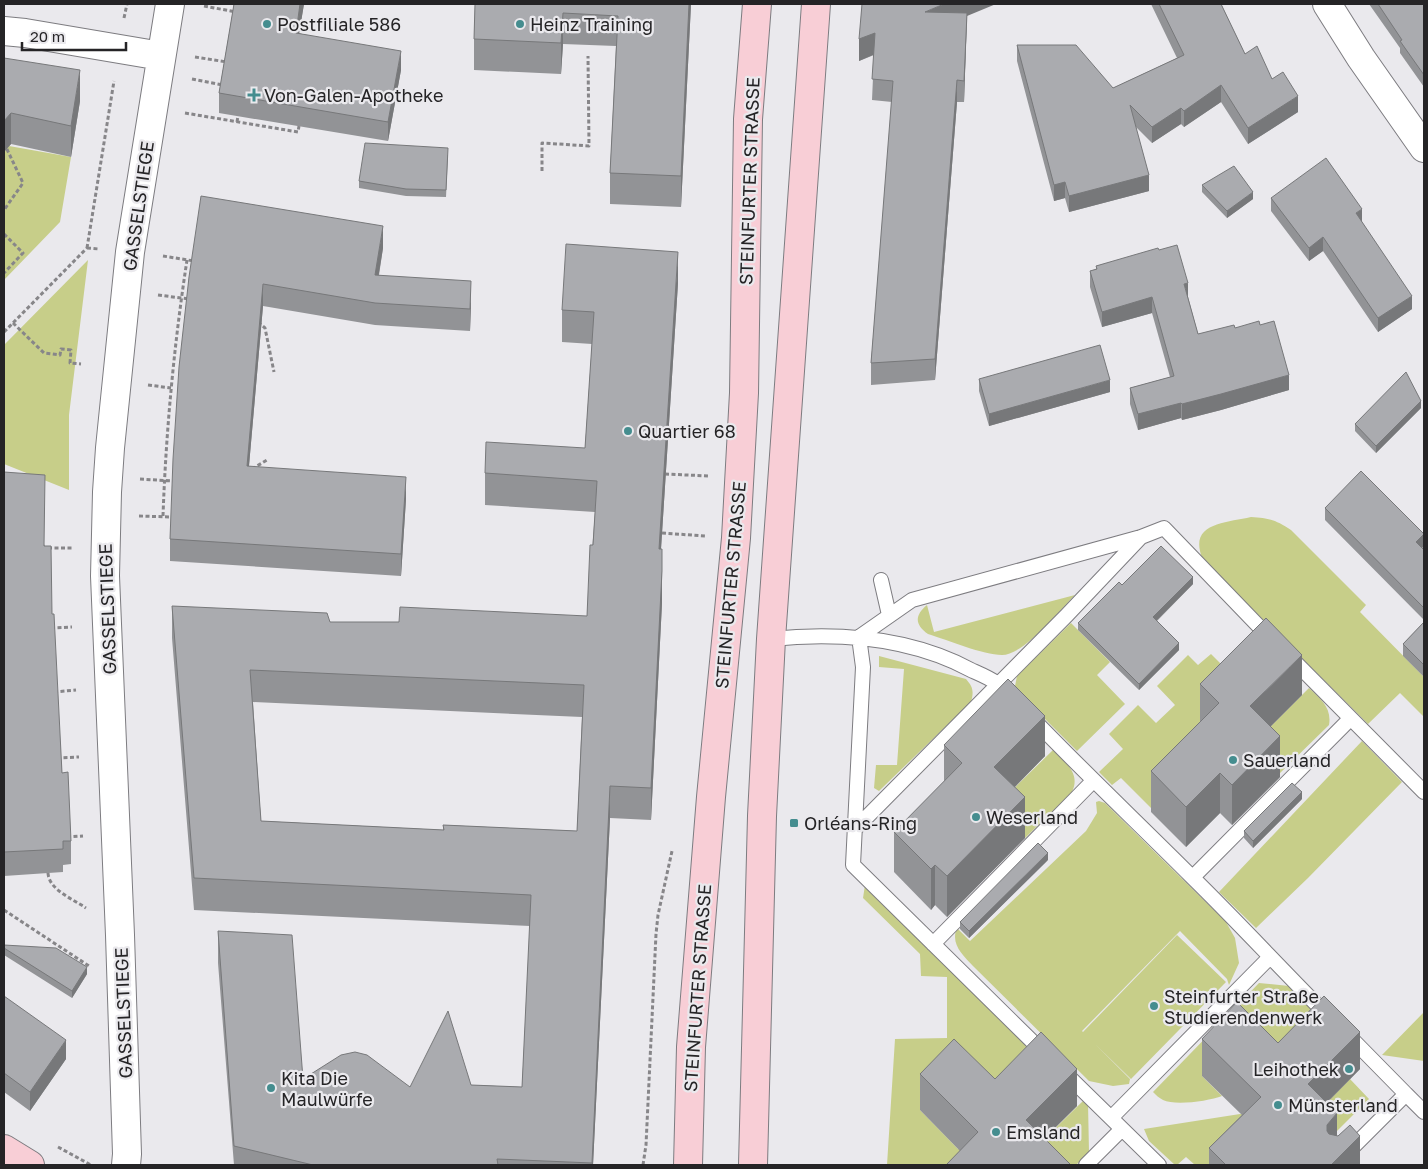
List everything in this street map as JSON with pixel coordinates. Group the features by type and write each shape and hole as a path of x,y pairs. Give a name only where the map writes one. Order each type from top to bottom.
{"main road":[{"name":"STEINFURTER STRASSE","path":"688,1165 691,1048 703,890 736,538 744,394 748,119 757,4"},
{"path":"752,1165 762,816 771,639 816,4"},
{"path":"673,1165 689,1124"},
{"path":"4,1149 30,1165"}],"street":[{"name":"GASSELSTIEGE","path":"126,1165 122,967 105,576 105,535 110,448 130,252 170,4"},
{"path":"1327,4 1361,58 1424,148"},
{"path":"4,31 161,56"}],"lane":[{"path":"859,637 912,600 1141,538 1164,528 1350,719 1424,792"},
{"path":"854,829 1141,538"},
{"path":"881,580 889,616"},
{"path":"771,639 859,637 926,650 957,662 998,684 1424,1112"},
{"path":"859,637 863,667 853,865 1159,1165"},
{"path":"1192,877 1350,719"},
{"path":"933,944 1093,781"},
{"path":"1111,1118 1269,958"},
{"path":"1335,1165 1406,1094"},
{"path":"1086,1165 1122,1129"}],"path":[{"path":"4,332 87,248 127,4"},
{"path":"204,6 236,12"},
{"path":"195,56 228,62"},
{"path":"542,171 542,142 589,146 588,56"},
{"path":"192,79 224,85"},
{"path":"152,108 298,132 299,126"},
{"path":"236,122 238,116"},
{"path":"4,143 23,183 4,210"},
{"path":"4,234 23,253 4,273"},
{"path":"163,256 194,261"},
{"path":"163,516 171,388 186,260"},
{"path":"157,295 189,299"},
{"path":"254,318 265,328 274,372"},
{"path":"13,323 44,353 60,355 61,349 71,350 70,363 81,364"},
{"path":"147,385 171,388"},
{"path":"250,470 267,460"},
{"path":"665,474 712,476"},
{"path":"140,479 173,481"},
{"path":"138,516 171,517"},
{"path":"662,532 708,536"},
{"path":"44,548 72,548"},
{"path":"45,628 72,627"},
{"path":"48,692 76,690"},
{"path":"52,758 79,757"},
{"path":"62,837 84,836"},
{"path":"643,1165 646,1146 656,934 658,915 673,848"},
{"path":"48,873 48,878 53,886 88,909"},
{"path":"4,910 91,968"},
{"path":"72,1155 91,1165"}],"green space":[{"path":"9,146 71,157 60,222 4,280 4,152"},
{"path":"88,260 69,415 69,490 4,464 4,345"},
{"path":"1251,517 1272,520 1291,530 1366,605 1360,612 1424,677 1424,717 1400,693 1368,724 1203,560 1199,548 1200,539 1204,532 1220,523"},
{"path":"1075,595 1031,640 1011,653 1002,655 976,650 928,634 918,623 920,612 927,605 934,632"},
{"path":"1071,623 1110,662 1097,675 1125,704 1077,751 1018,692 1015,686 1017,676"},
{"path":"1211,654 1229,672 1214,711 1153,810 1121,778 1112,785 1099,772 1123,749 1109,734 1138,705 1156,723 1175,705 1157,686 1188,655 1198,665"},
{"path":"879,656 966,679 973,692 971,702 879,791 874,788 876,765 897,765 904,669 879,667"},
{"path":"1309,688 1327,709 1329,725 1278,775 1250,747"},
{"path":"1362,741 1402,782 1256,928 1219,892"},
{"path":"1053,750 1067,764 1073,774 1075,779 1072,792 1025,838 994,808"},
{"path":"1096,802 1105,803 1226,922 1235,938 1239,963 1229,985 1227,979 1180,931 1082,1031 1177,935 1226,982 1131,1079 1095,1044 1130,1079 1129,1084 1113,1086 1089,1081 965,958 955,939 957,928 970,941 1086,831 1097,813"},
{"path":"865,885 1034,1051 982,1103 920,1110 958,1149 975,1150 981,1165 887,1165 895,1039 947,1038 947,977 921,976 920,954 863,898"},
{"path":"1259,983 1289,986 1319,1016 1267,1069 1202,1076 1222,1096 1209,1100 1175,1103 1163,1100 1156,1095 1153,1092"},
{"path":"1424,1012 1424,1061 1382,1055"},
{"path":"1350,1079 1369,1099 1327,1141 1308,1121"},
{"path":"1085,1099 1088,1103 1089,1152 1076,1165 1034,1165 1026,1157"},
{"path":"1240,1114 1257,1114 1229,1165 1195,1165 1186,1157 1175,1165 1149,1141 1144,1129"}],"building":[{"path":"234,4 300,4 296,33 401,51 388,122 219,93"},
{"path":"475,4 689,4 681,176 610,173 618,16 563,13 561,43 474,39"},
{"path":"862,4 944,4 925,12 967,13 964,81 957,80 935,359 871,363 893,81 872,79 875,33 859,39"},
{"path":"1159,4 1221,4 1245,54 1257,46 1272,79 1283,72 1298,96 1248,128 1221,85 1184,111 1181,108 1152,127 1130,105 1149,175 1069,196 1065,182 1054,185 1017,45 1076,45 1113,88 1184,55"},
{"path":"1378,4 1424,4 1424,75 1400,41 1402,40"},
{"path":"4,58 80,70 71,126 11,113 4,121"},
{"path":"365,143 448,148 446,190 406,189 359,181"},
{"path":"1326,158 1362,209 1356,213 1412,296 1378,318 1323,237 1309,248 1271,198"},
{"path":"1234,166 1253,192 1227,211 1202,185"},
{"path":"201,196 383,226 375,275 471,281 470,309 375,303 263,284 247,466 406,477 401,554 170,539 179,367 189,277"},
{"path":"566,244 678,252 659,549 662,549 662,571 651,788 610,786 592,1163 497,1159 498,1165 313,1165 234,1146 218,931 292,935 303,1079 341,1055 355,1052 367,1055 410,1087 448,1011 471,1085 522,1087 531,895 194,878 172,606 327,613 330,622 399,622 400,607 587,616 590,545 593,545 597,481 485,473 486,442 585,448 594,312 562,310","holes":["250,670 584,685 577,831 443,825 444,830 261,821"]},
{"path":"1177,245 1188,283 1184,284 1198,334 1234,325 1235,328 1259,321 1260,325 1274,321 1289,375 1138,414 1130,388 1174,376 1152,297 1102,312 1090,271 1097,269 1096,266 1158,248 1159,250"},
{"path":"1100,345 1110,380 989,414 979,379"},
{"path":"1406,372 1421,401 1376,446 1355,424"},
{"path":"1361,471 1424,534 1416,542 1424,550 1424,608 1325,508"},
{"path":"4,472 45,475 44,546 51,546 52,614 54,614 62,773 68,772 71,841 63,841 63,849 4,852"},
{"path":"1161,546 1193,577 1153,617 1179,643 1139,684 1078,623 1119,582 1122,585"},
{"path":"1266,618 1302,655 1250,706 1280,736 1232,785 1220,773 1186,807 1151,771 1219,703 1200,684"},
{"path":"1424,622 1424,665 1403,644"},
{"path":"1008,679 1045,716 994,767 1025,797 947,876 935,865 931,869 894,832 962,763 944,745"},
{"path":"1292,783 1302,792 1253,841 1244,831"},
{"path":"1038,843 1048,853 969,931 960,922"},
{"path":"4,945 56,948 87,967 72,991 4,948"},
{"path":"4,996 66,1040 30,1092 4,1073"},
{"path":"1324,996 1360,1032 1308,1084 1337,1113 1327,1125 1329,1134 1338,1136 1350,1125 1360,1136 1331,1165 1226,1165 1209,1148 1261,1097 1202,1039 1237,1002 1278,1043"},
{"path":"1041,1032 1077,1069 1026,1120 1071,1165 946,1165 978,1132 920,1074 954,1039 995,1079"}],"place":[{"name":"Postfiliale 586","path":"267,24"},
{"name":"Heinz Training","path":"520,24"},
{"name":"Von-Galen-Apotheke","path":"254,95"},
{"name":"Quartier 68","path":"628,431"},
{"name":"Sauerland","path":"1233,760"},
{"name":"Weserland","path":"976,817"},
{"name":"Orléans-Ring","path":"794,823"},
{"name":"Steinfurter Straße Studierendenwerk","path":"1154,1006"},
{"name":"Leihothek","path":"1349,1069"},
{"name":"Kita Die Maulwürfe","path":"271,1088"},
{"name":"Münsterland","path":"1278,1105"},
{"name":"Emsland","path":"996,1132"}]}
